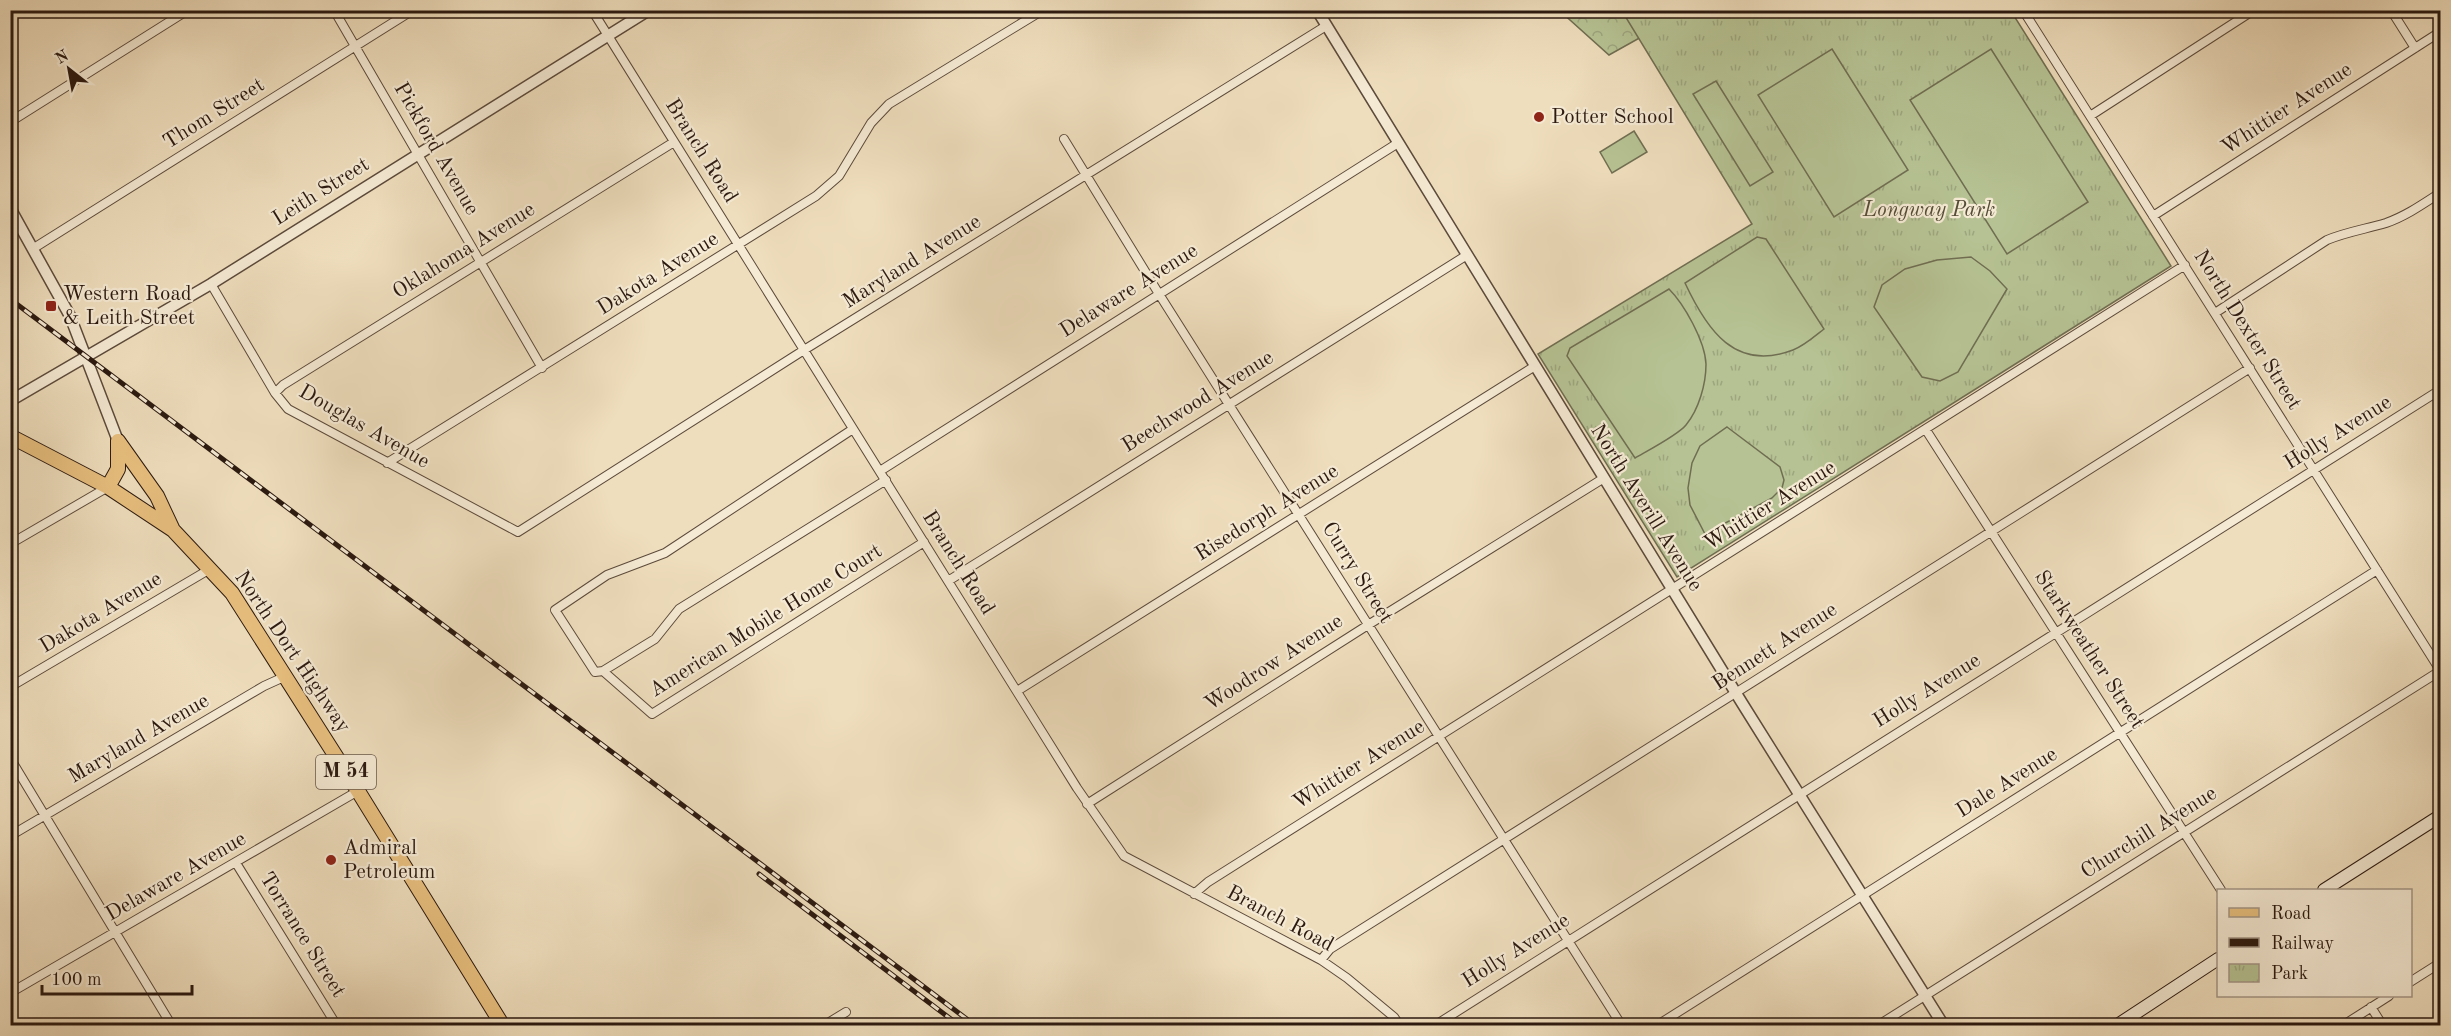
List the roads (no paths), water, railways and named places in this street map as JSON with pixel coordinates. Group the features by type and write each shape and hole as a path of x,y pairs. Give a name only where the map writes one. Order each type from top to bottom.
{"main road":[{"name":"North Dort Highway","path":"10,436 108,486 173,530 232,593 358,790 503,1026"},
{"path":"108,486 118,469 118,441"},
{"path":"118,441 157,496 173,530"},
{"path":"2327,889 2440,816"},
{"path":"2116,1026 2217,960"}],"street":[{"path":"10,122 188,10"},
{"name":"Pickford Avenue","path":"334,10 542,368"},
{"name":"Thom Street","path":"34,248 413,10"},
{"name":"Branch Road","path":"592,10 1087,804 1124,856 1321,960 1347,978 1394,1017 1400,1026"},
{"name":"Leith Street","path":"10,401 211,284 649,10"},
{"name":"Dakota Avenue","path":"387,463 816,196 839,176 871,123 890,104 1043,10"},
{"name":"North Averill Avenue","path":"1317,10 1736,693 1944,1026"},
{"path":"2090,116 2254,10"},
{"path":"2391,10 2415,48"},
{"name":"North Dexter Street","path":"2027,12 2090,116 2440,670"},
{"name":"Maryland Avenue","path":"518,532 804,350 1326,26"},
{"name":"Whittier Avenue","path":"2153,216 2440,32"},
{"name":"Curry Street","path":"1064,139 1159,294 1622,1026"},
{"name":"Oklahoma Avenue","path":"275,393 284,385 674,142"},
{"name":"Delaware Avenue","path":"880,471 1398,143"},
{"path":"2215,313 2327,240 2345,232 2386,223 2405,215 2440,193"},
{"path":"10,208 63,302 118,441"},
{"name":"Beechwood Avenue","path":"948,581 1467,255"},
{"name":"Whittier Avenue","path":"1194,894 1208,882 2185,265"},
{"name":"Douglas Avenue","path":"211,284 275,393 288,409 518,532"},
{"name":"Risedorph Avenue","path":"1017,691 1535,366"},
{"name":"Bennett Avenue","path":"1321,960 1330,949 2250,368"},
{"name":"Holly Avenue","path":"1434,1026 2440,390"},
{"name":"American Mobile Home Court","path":"853,429 665,553 607,575 555,610 595,672 603,671 655,639 679,609 886,480"},
{"name":"Starkweather Street","path":"1926,430 2220,889"},
{"name":"Woodrow Avenue","path":"1087,804 1604,478"},
{"path":"10,544 108,486"},
{"name":"American Mobile Home Court","path":"603,671 652,714 924,542"},
{"name":"Dakota Avenue","path":"10,687 210,569"},
{"name":"Dale Avenue","path":"1656,1026 2377,570"},
{"name":"Churchill Avenue","path":"1877,1026 2440,670"},
{"name":"Maryland Avenue","path":"10,836 264,686 286,676"},
{"path":"10,758 172,1026"},
{"name":"Delaware Avenue","path":"10,993 358,790"},
{"name":"Torrance Street","path":"236,863 337,1026"},
{"path":"2412,981 2440,963"},
{"path":"2342,1026 2387,997"},
{"path":"2372,1007 2384,1026"},
{"path":"823,1026 846,1012"}],"railway":[{"path":"10,299 976,1026"},
{"path":"759,874 960,1026"}],"place":[{"name":"Potter School","path":"1539,117"},
{"name":"Western Road & Leith Street","path":"51,306"},
{"name":"Admiral Petroleum","path":"331,860"}],"park label":[{"name":"Longway Park","path":"1929,210"}]}
